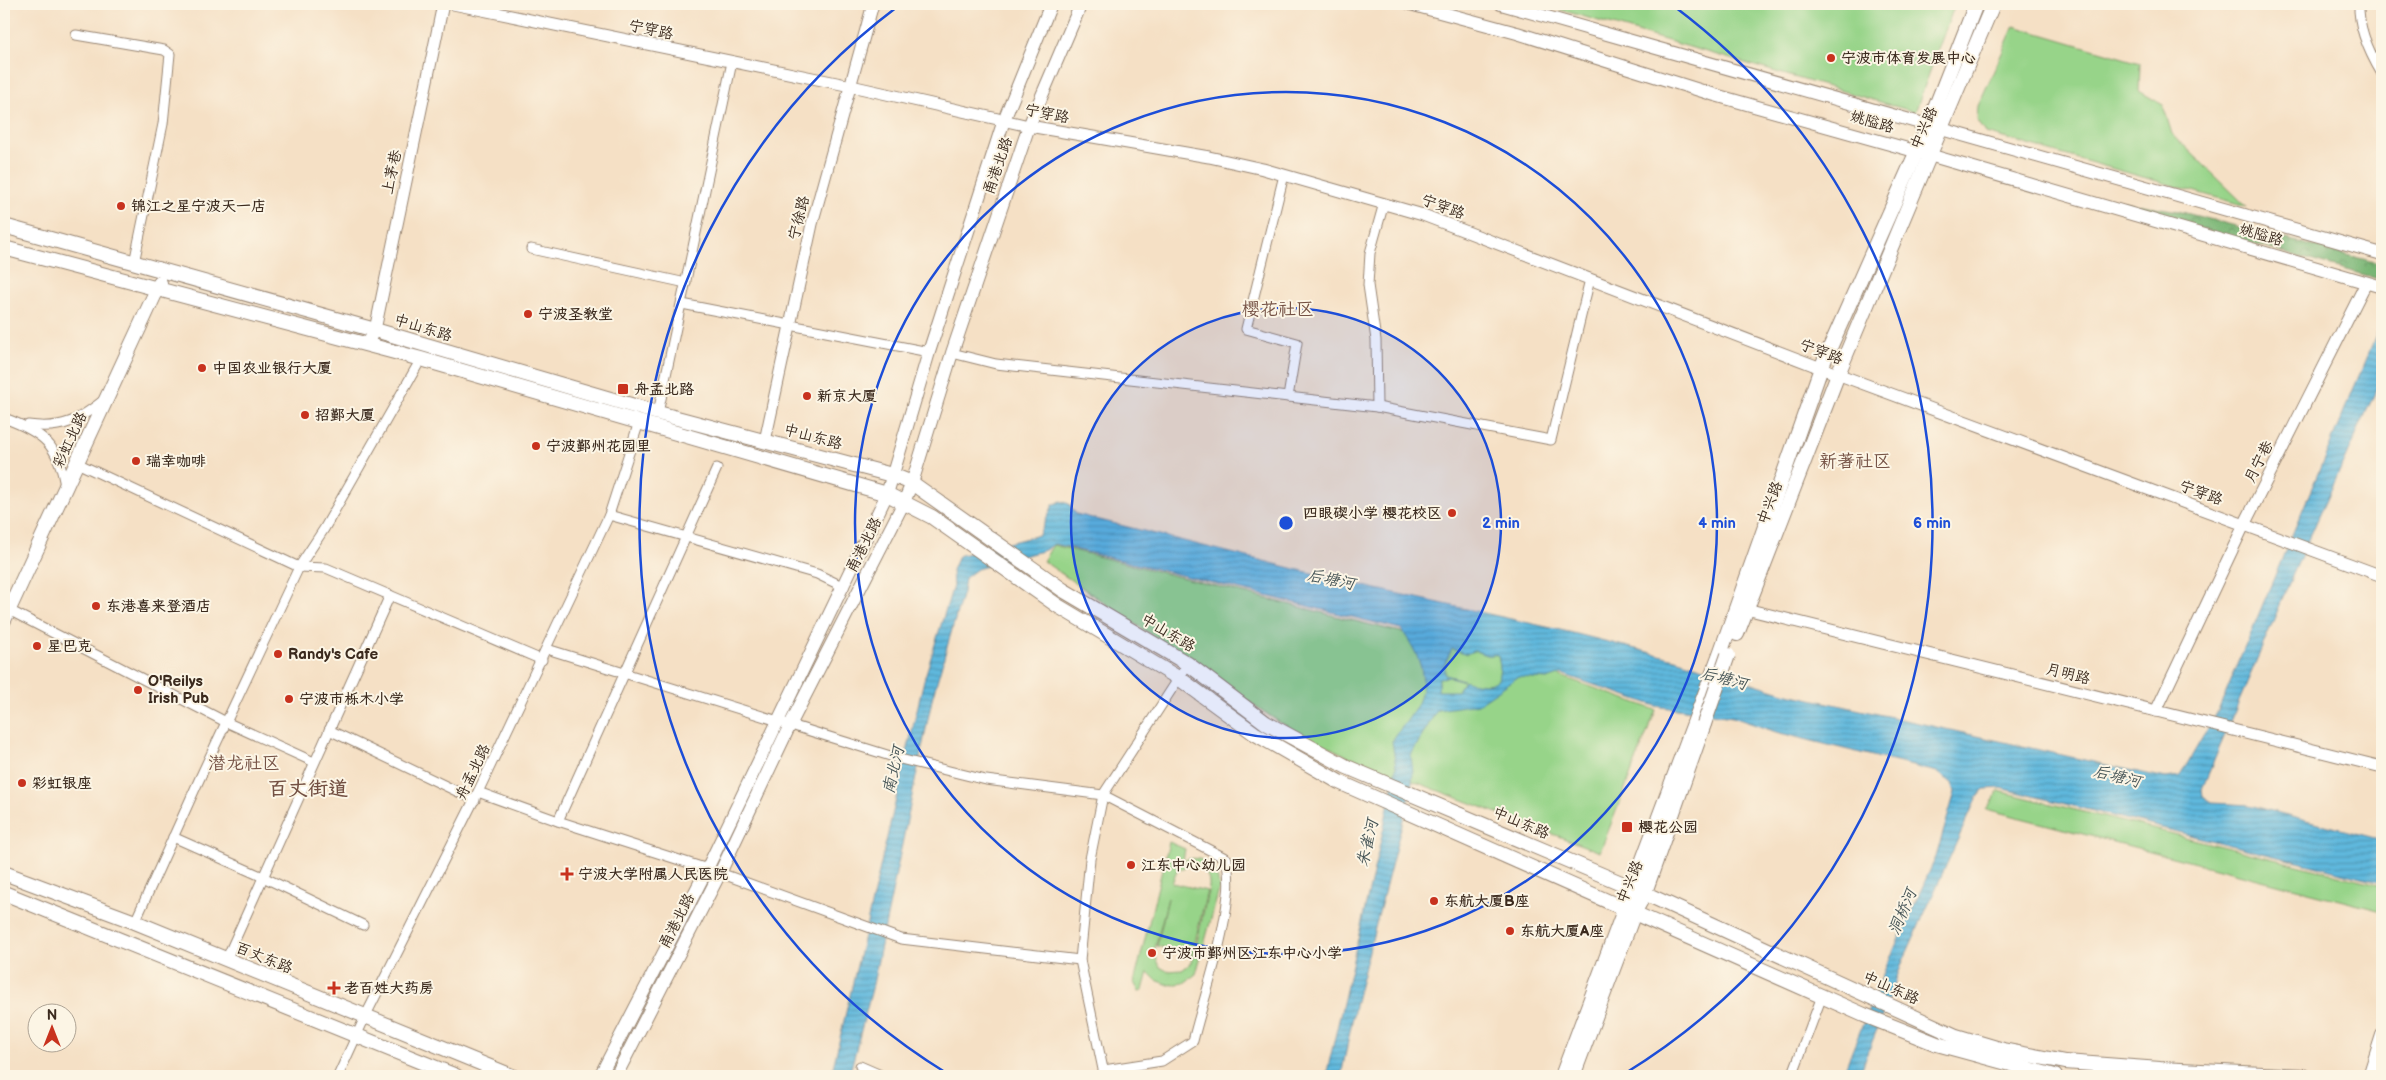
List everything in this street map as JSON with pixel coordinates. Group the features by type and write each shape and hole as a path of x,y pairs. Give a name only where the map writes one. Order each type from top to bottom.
{"main road":[{"name":"甬港北路","path":"616,1076 784,724 887,494 929,352 1004,120 1051,4"},
{"name":"甬港北路","path":"784,724 904,502 912,483 952,353 1029,126 1081,4"},
{"name":"姚隘路","path":"1410,4 1517,33 1715,95 1923,153 2382,287"},
{"name":"姚隘路","path":"1501,4 2382,254"},
{"name":"中兴路","path":"1935,127 1976,4"},
{"name":"中兴路","path":"1562,1076 1639,891 1725,653 1821,368 1993,4"},
{"name":"中兴路","path":"1725,653 1746,609 1923,153"},
{"name":"中山东路","path":"4,226 658,412 892,475 912,483 1063,590 1188,664 1266,723 1346,767 1639,891 1956,1036 2004,1050 2065,1062 2160,1073 2304,1076"},
{"name":"中山东路","path":"4,248 421,358 887,494 932,517 1058,606 1180,679 1254,733 1340,782 1864,1015 1937,1044 1977,1057 2055,1076"},
{"name":"彩虹北路","path":"5,612 65,489 158,290 164,272"},
{"name":"甬港北路","path":"600,1076 714,871"},
{"name":"百丈东路","path":"4,873 135,922 512,1076"},
{"path":"4,892 456,1076"},
{"name":"中兴路","path":"1573,1076 1630,911"},
{"path":"2369,1076 2382,1035"}],"street":[{"name":"上茅巷","path":"367,344 375,330 443,4"},
{"name":"宁穿路","path":"454,4 851,86 1029,126 1209,157 1284,175 1384,203 1423,215 1821,368 2382,576"},
{"name":"宁徐路","path":"765,441 812,224 873,4"},
{"path":"2359,4 2359,13 2371,55 2382,74"},
{"path":"76,35 164,50 170,54 163,124 134,264"},
{"path":"658,412 732,62"},
{"path":"1284,175 1246,329 1297,343 1288,397"},
{"path":"1378,407 1376,340 1368,285 1370,253 1384,203"},
{"path":"531,249 686,283"},
{"path":"952,353 996,364 1378,407 1551,440 1590,279"},
{"name":"月宁巷","path":"2156,711 2244,525 2366,282"},
{"path":"682,304 929,352"},
{"path":"135,922 299,567 324,529 421,358"},
{"path":"21,424 57,427 83,416 108,396"},
{"path":"4,418 34,430 49,442 58,456 65,489"},
{"name":"舟孟北路","path":"338,1076 365,1017 477,796 609,515 639,422"},
{"path":"77,463 299,567 326,568 542,660"},
{"path":"558,821 717,468"},
{"path":"609,515 817,574 844,587"},
{"path":"226,960 390,595"},
{"name":"月明路","path":"1746,609 2382,768"},
{"path":"5,612 226,722 314,762"},
{"path":"547,649 904,760 986,780 1103,795 1227,860 1228,894 1215,963 1193,1041 1162,1061 1104,1073 1080,960 1090,859 1103,795 1188,664"},
{"path":"329,730 477,796 714,871 901,940 1080,960"},
{"path":"173,837 263,877 363,925"},
{"path":"1792,1076 1822,996"},
{"path":"860,1066 883,1076"}],"green space":[{"name":"宁波市体育发展中心","path":"1540,4 1955,4 1915,112"},
{"path":"2014,26 2140,63 2139,91 2163,105 2172,134 2246,206 1986,133 1977,120 1978,106"},
{"path":"2108,199 2178,211 2382,264 2382,280 2170,221"},
{"name":"樱花公园","path":"1053,545 1391,630 1479,647 1656,710 1600,852 1347,756 1279,722 1043,561"},
{"path":"1999,791 2382,886 2382,911 1986,809"},
{"path":"1169,842 1185,849 1183,861 1197,859 1209,865 1217,876 1219,890 1196,974 1184,983 1169,985 1156,980 1148,972 1143,990 1139,991 1134,983","holes":["1188,865 1204,871 1208,878 1209,887 1194,955 1190,964 1182,970 1167,971 1160,967 1154,952 1168,898 1157,946 1192,955 1207,891 1172,883 1177,871"]}],"water":[{"name":"后塘河","path":"2382,321 2382,377 2293,574 2202,789 2203,797 2212,803 2249,805 2382,840 2382,883 2001,788 1984,789 1977,797 1903,961 1859,1076 1842,1076 1886,967 1936,857 1955,792 1952,783 1937,772 1776,732 1733,717 1656,706 1562,674 1547,679 1518,677 1478,704 1437,710 1411,755 1413,773 1411,789 1356,1001 1341,1076 1326,1076 1396,767 1392,741 1413,712 1422,690 1421,669 1414,649 1401,629 1054,544 1045,550 977,569 965,578 963,592 933,695 872,989 849,1076 831,1076 924,680 953,586 952,570 958,556 1039,535 1053,505 1061,501 1069,504 1076,514 1359,585 1569,632 1675,659 1784,693 2165,778 2180,776 2218,711","holes":["1452,649 1467,654 1475,651 1486,655 1498,655 1500,667 1498,680 1492,683 1479,684 1445,675 1445,663","1450,677 1464,681 1457,691 1438,691 1439,678"]}],"place":[{"name":"宁波市体育发展中心","path":"1831,58"},
{"name":"锦江之星宁波天一店","path":"121,206"},
{"name":"宁波圣教堂","path":"528,314"},
{"name":"中国农业银行大厦","path":"202,368"},
{"name":"舟孟北路","path":"623,389"},
{"name":"新京大厦","path":"807,396"},
{"name":"招鄞大厦","path":"305,415"},
{"name":"宁波鄞州花园里","path":"536,446"},
{"name":"瑞幸咖啡","path":"136,461"},
{"name":"四眼碶小学 樱花校区","path":"1452,513"},
{"name":"东港喜来登酒店","path":"96,606"},
{"name":"星巴克","path":"37,646"},
{"name":"Randy's Cafe","path":"278,654"},
{"name":"O'Reilys Irish Pub","path":"138,690"},
{"name":"宁波市栎木小学","path":"289,699"},
{"name":"彩虹银座","path":"22,783"},
{"name":"樱花公园","path":"1627,827"},
{"name":"江东中心幼儿园","path":"1131,865"},
{"name":"宁波大学附属人民医院","path":"567,874"},
{"name":"东航大厦B座","path":"1434,901"},
{"name":"东航大厦A座","path":"1510,931"},
{"name":"宁波市鄞州区江东中心小学","path":"1152,953"},
{"name":"老百姓大药房","path":"334,988"}],"district":[{"name":"樱花社区","path":"1278,309"},
{"name":"新著社区","path":"1855,461"},
{"name":"潜龙社区","path":"244,763"},
{"name":"百丈街道","path":"308,789"}],"water label":[{"name":"南北河","path":"894,770"},
{"name":"朱雀河","path":"1368,843"},
{"name":"洞桥河","path":"1903,912"}]}
